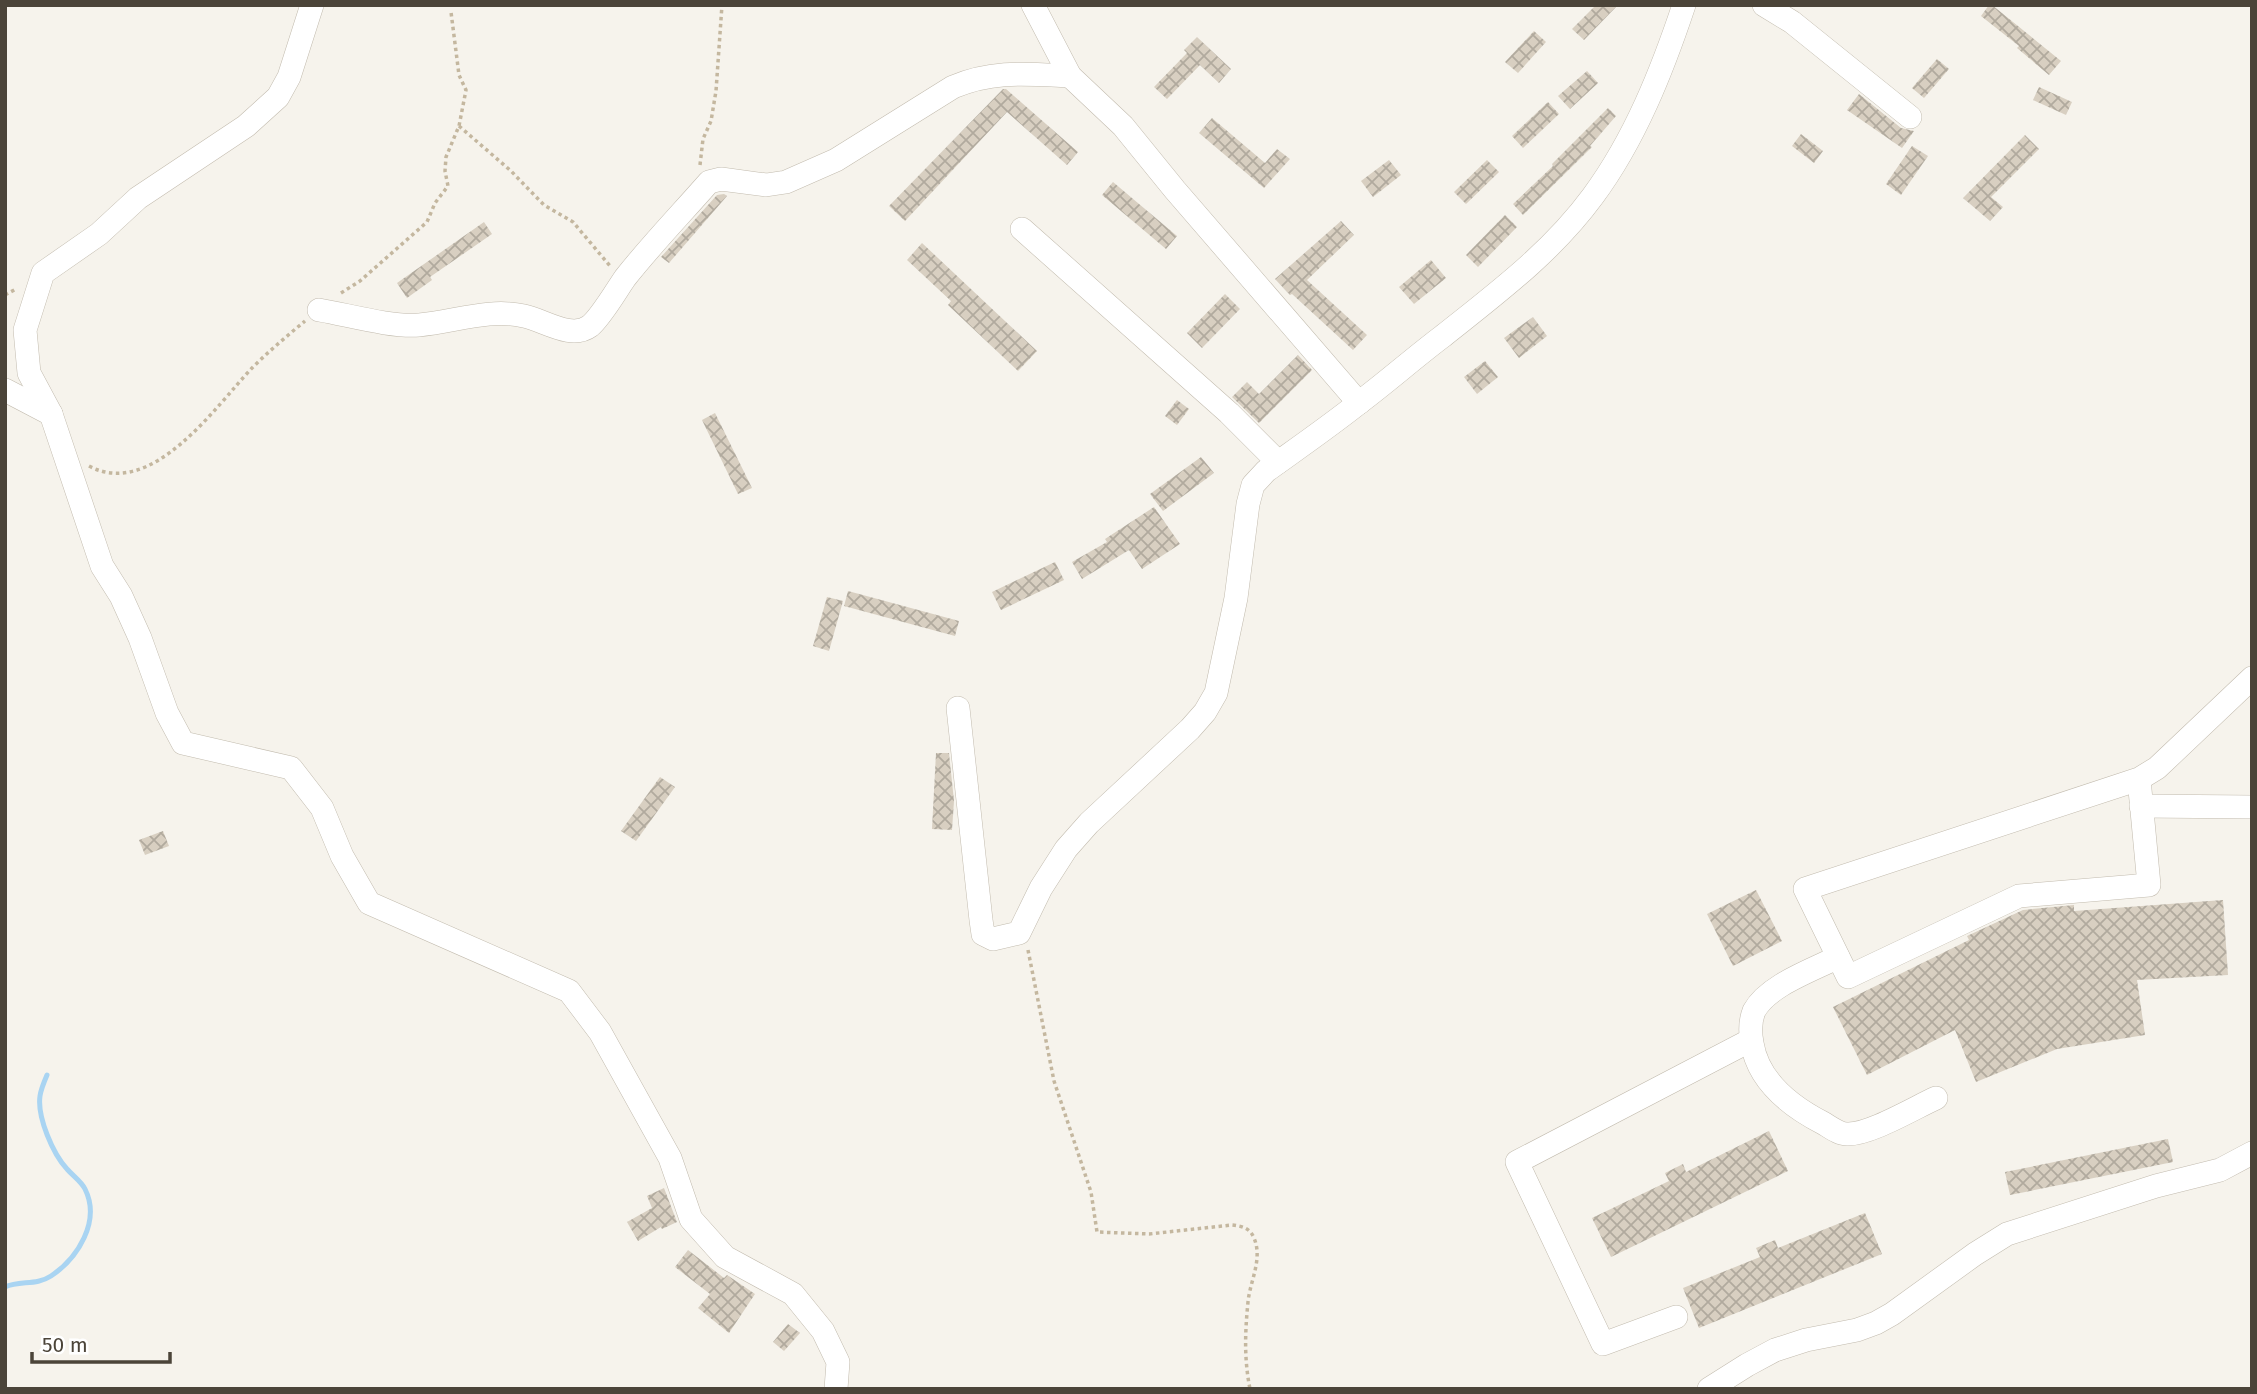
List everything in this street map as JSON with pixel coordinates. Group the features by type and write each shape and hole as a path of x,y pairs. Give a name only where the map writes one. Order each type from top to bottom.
{"street":[{"path":"312,5 289,77 278,97 246,125 138,198 99,234 43,273 25,330 29,373 51,414 102,566 121,596 140,638 167,713 183,743 291,768 322,808 342,856 369,903 569,991 600,1032 670,1158 691,1219 725,1257 793,1294 823,1331 838,1362 836,1389"},
{"path":"1033,5 1070,76 1123,125 1175,190 1359,403"},
{"path":"958,708 981,920 984,934 993,939 1019,933 1041,888 1066,849 1089,823 1190,729 1205,712 1216,693 1236,598 1248,505 1254,485 1278,463 1359,403 1525,271 1593,196 1647,102 1671,46 1684,5"},
{"path":"1764,5 1792,23 1910,117"},
{"path":"319,310 404,326 488,314 526,316 572,331 582,330 592,325 626,277 709,182 721,179 766,185 786,182 836,160 953,87 973,78 993,74 1070,76"},
{"path":"1022,229 1229,413 1278,463"},
{"path":"5,390 51,414"},
{"path":"2139,779 2149,885 2019,896 1848,977 1805,889 2139,779 2157,768 2252,678"},
{"path":"2141,806 2252,807"},
{"path":"1839,957 1777,988 1762,999 1753,1013 1750,1031 1754,1058 1770,1084 1806,1115 1843,1134 1860,1133 1936,1098"},
{"path":"1676,1317 1603,1344 1517,1162 1751,1040"},
{"path":"1709,1389 1747,1364 1775,1350 1876,1323 2007,1234 2156,1186 2220,1170 2252,1153"}],"path":[{"path":"697,196 703,139 711,121 716,92 722,5"},
{"path":"459,125 512,171 544,205 573,222 610,266 626,277"},
{"path":"1027,918 1026,935 1031,970 1046,1050 1091,1192 1097,1232 1149,1234 1232,1225 1243,1226 1250,1231 1256,1245 1257,1262 1248,1300 1244,1346 1250,1389"}],"building":[{"path":"1596,5 1618,5 1584,40 1572,29"},
{"path":"1989,5 2061,61 2049,75 2017,48 2019,46 1981,16"},
{"path":"1534,31 1546,42 1518,73 1505,62"},
{"path":"1197,37 1231,69 1219,83 1200,65 1167,99 1154,87 1187,53 1184,50"},
{"path":"1937,59 1949,69 1924,98 1912,88"},
{"path":"1587,71 1598,83 1570,109 1558,96"},
{"path":"2039,87 2072,102 2066,115 2033,100"},
{"path":"1003,89 1078,152 1067,165 1007,112 905,221 889,206"},
{"path":"1859,94 1901,128 1914,131 1902,148 1847,110"},
{"path":"1548,102 1559,114 1523,148 1512,136"},
{"path":"1608,108 1616,116 1590,146 1592,147 1523,215 1513,204"},
{"path":"1212,118 1265,163 1277,149 1290,159 1264,188 1199,133"},
{"path":"1801,134 1823,151 1814,163 1792,146"},
{"path":"2025,135 2039,149 1991,197 2003,207 1990,221 1963,198"},
{"path":"1912,146 1928,156 1901,195 1886,184"},
{"path":"1389,160 1401,175 1373,197 1361,181"},
{"path":"1487,160 1499,172 1466,204 1454,192"},
{"path":"1113,182 1177,236 1166,249 1102,195"},
{"path":"717,195 727,196 669,263 661,257"},
{"path":"1505,215 1517,227 1478,267 1466,255"},
{"path":"1341,221 1354,235 1307,280 1367,335 1353,350 1275,279"},
{"path":"484,222 492,234 430,277 432,280 407,298 397,283"},
{"path":"922,243 1037,351 1018,371 948,305 951,301 907,260"},
{"path":"1431,260 1446,278 1414,304 1399,287"},
{"path":"1225,294 1240,309 1202,348 1187,333"},
{"path":"1533,317 1547,336 1519,358 1504,338"},
{"path":"1298,355 1312,370 1259,423 1232,397 1247,382 1259,394"},
{"path":"1485,361 1498,377 1477,394 1464,377"},
{"path":"1177,400 1189,409 1177,425 1165,416"},
{"path":"715,413 752,488 738,494 702,420"},
{"path":"1201,457 1214,473 1163,511 1150,494"},
{"path":"1154,507 1180,544 1142,569 1129,550 1082,579 1072,562 1107,542 1105,539"},
{"path":"1055,562 1064,580 1001,610 992,592"},
{"path":"848,591 959,621 955,636 844,606"},
{"path":"827,597 843,601 829,651 813,646"},
{"path":"936,753 949,753 954,801 952,830 932,829"},
{"path":"660,777 675,787 636,841 621,831"},
{"path":"163,831 169,846 145,855 139,840"},
{"path":"1756,890 1782,941 1733,966 1707,914"},
{"path":"2223,900 2228,975 2137,980 2145,1035 2057,1049 1976,1082 1955,1030 1867,1075 1833,1007 1969,940 1967,936 2023,910 2074,905 2074,911"},
{"path":"1769,1131 1788,1171 1611,1257 1592,1218 1669,1181 1665,1173 1683,1164 1686,1172"},
{"path":"2168,1139 2173,1162 2010,1195 2005,1172"},
{"path":"664,1188 677,1222 662,1229 661,1227 638,1241 627,1222 652,1208 647,1196"},
{"path":"1865,1213 1882,1254 1699,1328 1683,1288 1760,1257 1756,1248 1775,1240 1778,1248"},
{"path":"688,1250 724,1278 727,1275 755,1294 729,1333 698,1308 710,1294 675,1267"},
{"path":"788,1324 800,1333 784,1351 773,1342"}],"waterway":[{"path":"5,1287 40,1281 51,1276 78,1249 88,1226 89,1201 85,1189 69,1172 52,1145 41,1114 40,1096 47,1075"}]}
